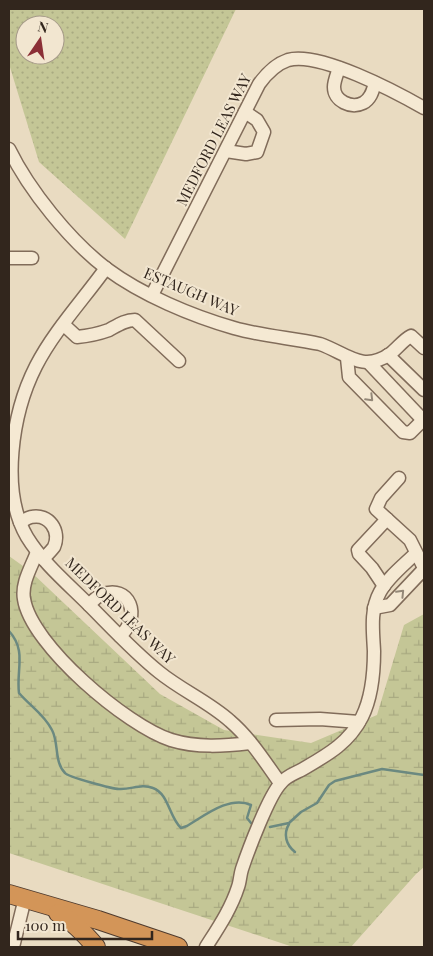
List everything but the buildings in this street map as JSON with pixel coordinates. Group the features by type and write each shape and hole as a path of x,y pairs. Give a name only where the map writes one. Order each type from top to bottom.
{"highway":[{"path":"23,898 66,917 96,947"},
{"path":"23,898 98,920 178,947"}],"street":[{"name":"MEDFORD LEAS WAY","path":"152,295 265,76 281,63 299,58 309,58 375,83 424,108"},
{"path":"339,68 334,81 335,96 347,104 363,103 369,98 375,83"},
{"path":"226,151 246,154 257,152 264,132 257,120 245,112"},
{"name":"ESTAUGH WAY","path":"9,149 23,174 44,204 75,239 106,268 152,295 191,312 235,328 259,334 307,341 331,348 346,358"},
{"path":"9,258 32,258"},
{"name":"MEDFORD LEAS WAY","path":"106,268 35,367 26,390 14,433 9,470 12,492 20,522 26,535 40,555 89,605 158,672 213,707 232,722 280,783"},
{"path":"64,325 77,337 89,336 124,322 135,320 178,361"},
{"path":"369,363 388,355 411,336 424,348"},
{"path":"388,355 424,390"},
{"path":"346,358 369,363 423,420 410,433 403,432 348,377 346,358"},
{"path":"374,608 390,605 424,568 410,540 376,509 381,498 399,478"},
{"path":"20,522 32,517 47,519 54,526 57,538 53,548 40,555 24,584 23,598 28,613 41,635 62,661 116,709 170,740 192,745 225,746 250,743"},
{"path":"384,586 372,568 359,554 358,550 387,519"},
{"path":"206,947 224,917 238,887 242,869 264,814 280,783 338,748 359,722 371,692 374,660 374,608 380,590 416,553"},
{"path":"89,605 100,595 115,592 123,595 130,604 133,615 126,630 120,636"},
{"path":"276,720 320,719 359,722"},
{"path":"13,947 23,898"}],"green space":[{"path":"9,9 236,9 125,239 39,162 9,64"},
{"path":"9,556 30,571 160,694 224,730 311,743 377,715 404,625 424,614 424,867 351,947 293,947 9,853"}],"waterway":[{"path":"9,631 18,646 20,660 19,693 49,724 54,735 59,763 65,773 82,780 115,788 123,789 144,786 153,788 166,800 181,828 217,808 235,803 251,805 247,818 251,823"},
{"path":"270,827 289,823 301,812 317,803 329,785 335,781 382,769 424,775"},
{"path":"289,824 286,839 289,846 295,852"}]}
